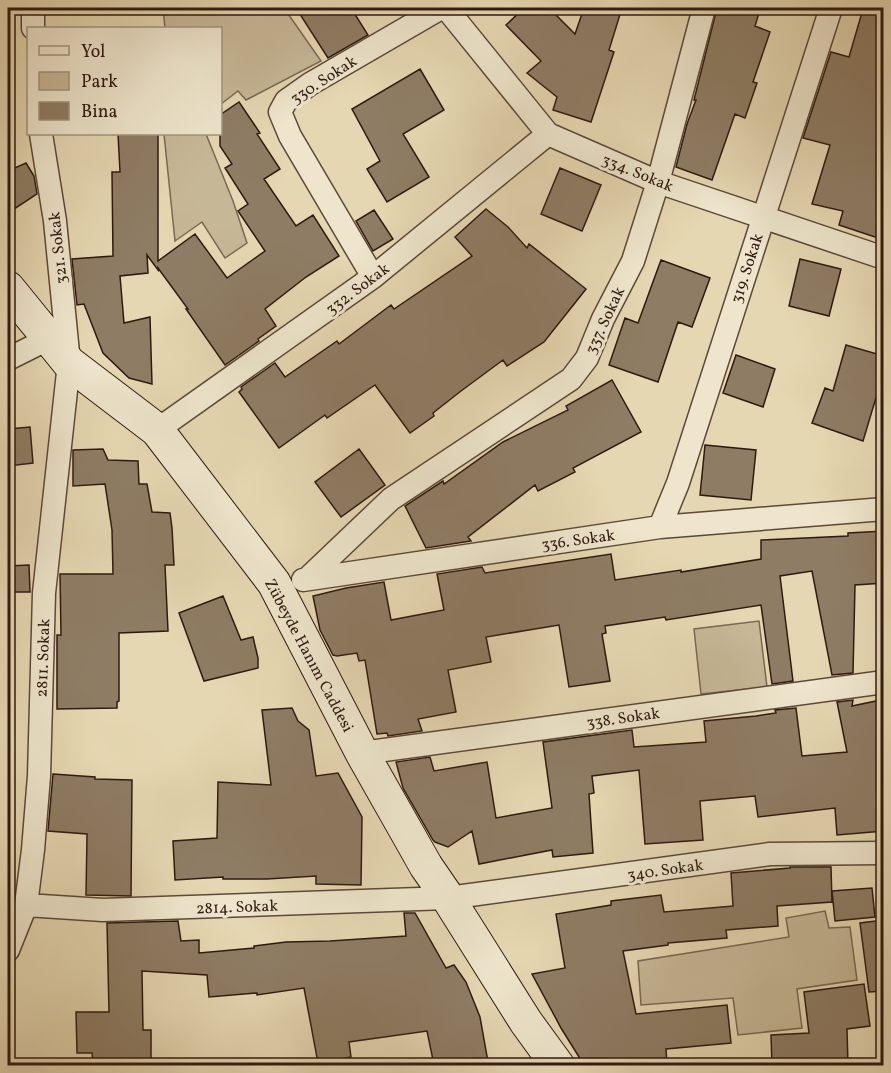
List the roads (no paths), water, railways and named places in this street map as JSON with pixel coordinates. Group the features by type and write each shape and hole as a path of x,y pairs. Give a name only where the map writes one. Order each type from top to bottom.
{"street":[{"path":"33,8 33,27"},
{"name":"334. Sokak","path":"443,8 548,134 658,182 884,258"},
{"name":"330. Sokak","path":"373,277 290,136 280,112 286,101 310,84 443,8"},
{"name":"337. Sokak","path":"307,579 391,499 571,379 587,358 603,319 633,261 658,182 704,8"},
{"name":"319. Sokak","path":"660,527 678,483 831,8"},
{"name":"332. Sokak","path":"158,430 373,277 548,134"},
{"name":"321. Sokak","path":"41,135 55,221 58,351"},
{"name":"Zübeyde Hanım Caddesi","path":"8,288 58,351 158,430 274,583 362,753 426,866 526,1022 558,1065"},
{"path":"8,359 58,351"},
{"name":"2811. Sokak","path":"8,950 26,905 33,850 39,776 44,593 58,351"},
{"name":"336. Sokak","path":"274,583 660,527 884,509"},
{"name":"338. Sokak","path":"362,753 884,682"},
{"name":"340. Sokak","path":"448,898 770,854 884,853"},
{"name":"2814. Sokak","path":"26,905 104,910 448,898"}]}
